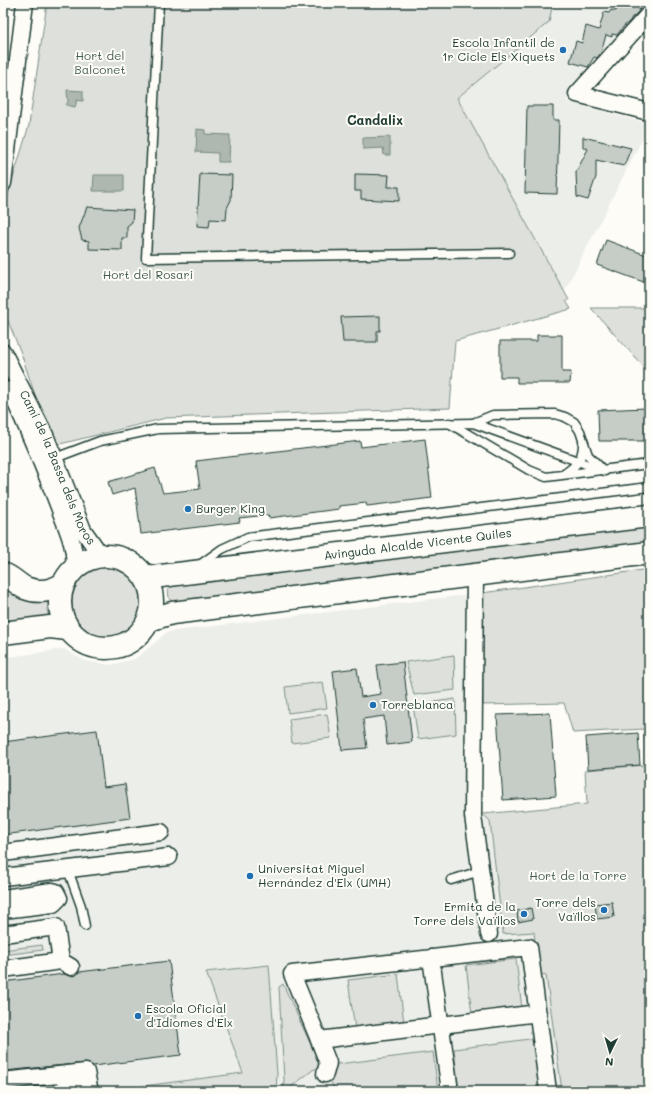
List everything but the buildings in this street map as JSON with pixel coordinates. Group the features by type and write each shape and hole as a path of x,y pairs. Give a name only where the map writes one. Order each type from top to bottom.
{"highway":[{"name":"Avinguda Alcalde Vicente Quiles","path":"186,572 649,516"},
{"path":"149,620 172,613 649,553"},
{"path":"3,574 24,588 42,591 55,589 68,576 90,559 108,556 122,558 134,565 144,575 150,585 152,608 149,620 143,630 134,639 123,645 111,648 99,648 87,644 77,638 68,629 60,608 60,596 68,576"},
{"path":"144,575 153,577 186,572"},
{"path":"3,633 50,627 68,629"}],"street":[{"path":"3,183 25,3"},
{"path":"649,14 577,94 649,112"},
{"name":"Camí de la Bassa dels Moros","path":"3,352 46,435 83,530 98,550 108,556"},
{"name":"Camí de la Bassa dels Moros","path":"3,374 44,466 74,548 75,560 68,576"},
{"path":"475,574 473,816 489,934"},
{"path":"3,852 161,832"},
{"path":"137,836 143,841 145,846 145,851 140,861"},
{"path":"3,878 169,858"},
{"path":"3,898 56,892 59,898 53,904 3,910"},
{"path":"3,970 66,964 56,927 53,904"},
{"path":"3,934 56,927"},
{"path":"324,1074 328,1063 292,974 529,947 548,1091"},
{"path":"431,958 449,1084"},
{"path":"319,1040 538,1013"},
{"path":"3,1081 86,1072 90,1087 61,1091"}],"lane":[{"path":"159,3 146,258 509,253"},
{"path":"473,423 493,415 555,414 565,417 574,422 580,431 588,455 605,471"},
{"path":"448,423 538,474 546,477 605,471 649,464"},
{"path":"55,458 100,441 158,430 473,423 605,471"},
{"path":"564,475 576,466 579,461 583,451 583,441"},
{"path":"186,572 207,561 222,549 248,537 649,487"},
{"path":"68,870 81,906 85,926"},
{"path":"450,880 480,871"}],"shaded area":[{"path":"552,3 649,3 649,8 566,101 649,124 649,126 564,292 457,98 548,23"},
{"path":"67,90 83,91 83,101 77,100 75,107 66,105 68,102"},
{"path":"197,129 205,130 205,134 230,135 229,162 218,162 218,153 196,152"},
{"path":"390,137 390,155 384,155 383,148 363,149 363,138"},
{"path":"94,175 124,175 124,191 93,191"},
{"name":"Universitat Miguel Hernández d'Elx (UMH)","path":"482,593 483,814 490,821 503,934 534,931 538,973 546,975 562,1091 3,1091 3,658 64,649 85,661 111,665 134,659 167,632"}],"green space":[{"name":"Hort del Rosari","path":"47,3 553,3 549,22 457,98 569,300 566,301 571,309 455,341 450,408 166,418 52,446 21,353 3,309 3,212 29,125"},
{"path":"591,308 649,308 649,373"},
{"path":"649,524 649,545 175,603 169,599 168,589 176,583"},
{"path":"100,567 114,567 127,573 136,582 140,588 142,602 140,616 132,627 121,635 114,637 100,637 93,635 82,627 74,616 72,609 72,595 74,588 82,577 93,569"},
{"name":"Hort de la Torre","path":"649,569 649,1091 562,1091 546,975 538,973 534,932 503,934 490,821 483,814 587,804 585,770 645,765 644,729 573,733 564,703 483,705 482,593"},
{"path":"3,581 50,598 47,609 50,622 3,627"},
{"path":"454,655 455,690 414,695 406,662"},
{"path":"323,682 327,708 288,713 285,687"},
{"path":"455,699 456,734 418,739 413,705"},
{"path":"327,714 331,738 292,743 289,719"},
{"path":"42,945 43,950 3,955 3,950"},
{"path":"516,959 522,1009 472,1015 466,965"},
{"path":"269,965 277,1074 276,1091 105,1091 243,1073 206,972"},
{"path":"398,974 404,1023 355,1029 348,980"},
{"path":"283,984 321,1067 319,1070 314,1069 286,1091 283,1091 284,1080 279,987"},
{"path":"537,1038 544,1091 535,1091 534,1089 517,1091 459,1091 454,1049"},
{"path":"433,1052 438,1091 335,1091 328,1075 330,1065"}],"place":[{"name":"Escola Infantil de 1r Cicle Els Xiquets","path":"563,50"},
{"name":"Burger King","path":"188,509"},
{"name":"Torreblanca","path":"373,705"},
{"name":"Universitat Miguel Hernández d'Elx (UMH)","path":"250,876"},
{"name":"Torre dels Vaïllos","path":"604,910"},
{"name":"Ermita de la Torre dels Vaïllos","path":"524,914"},
{"name":"Escola Oficial d'Idiomes d'Elx","path":"138,1016"}],"district":[{"name":"Candalix","path":"375,120"}],"park label":[{"name":"Hort del Balconet","path":"100,63"}]}
